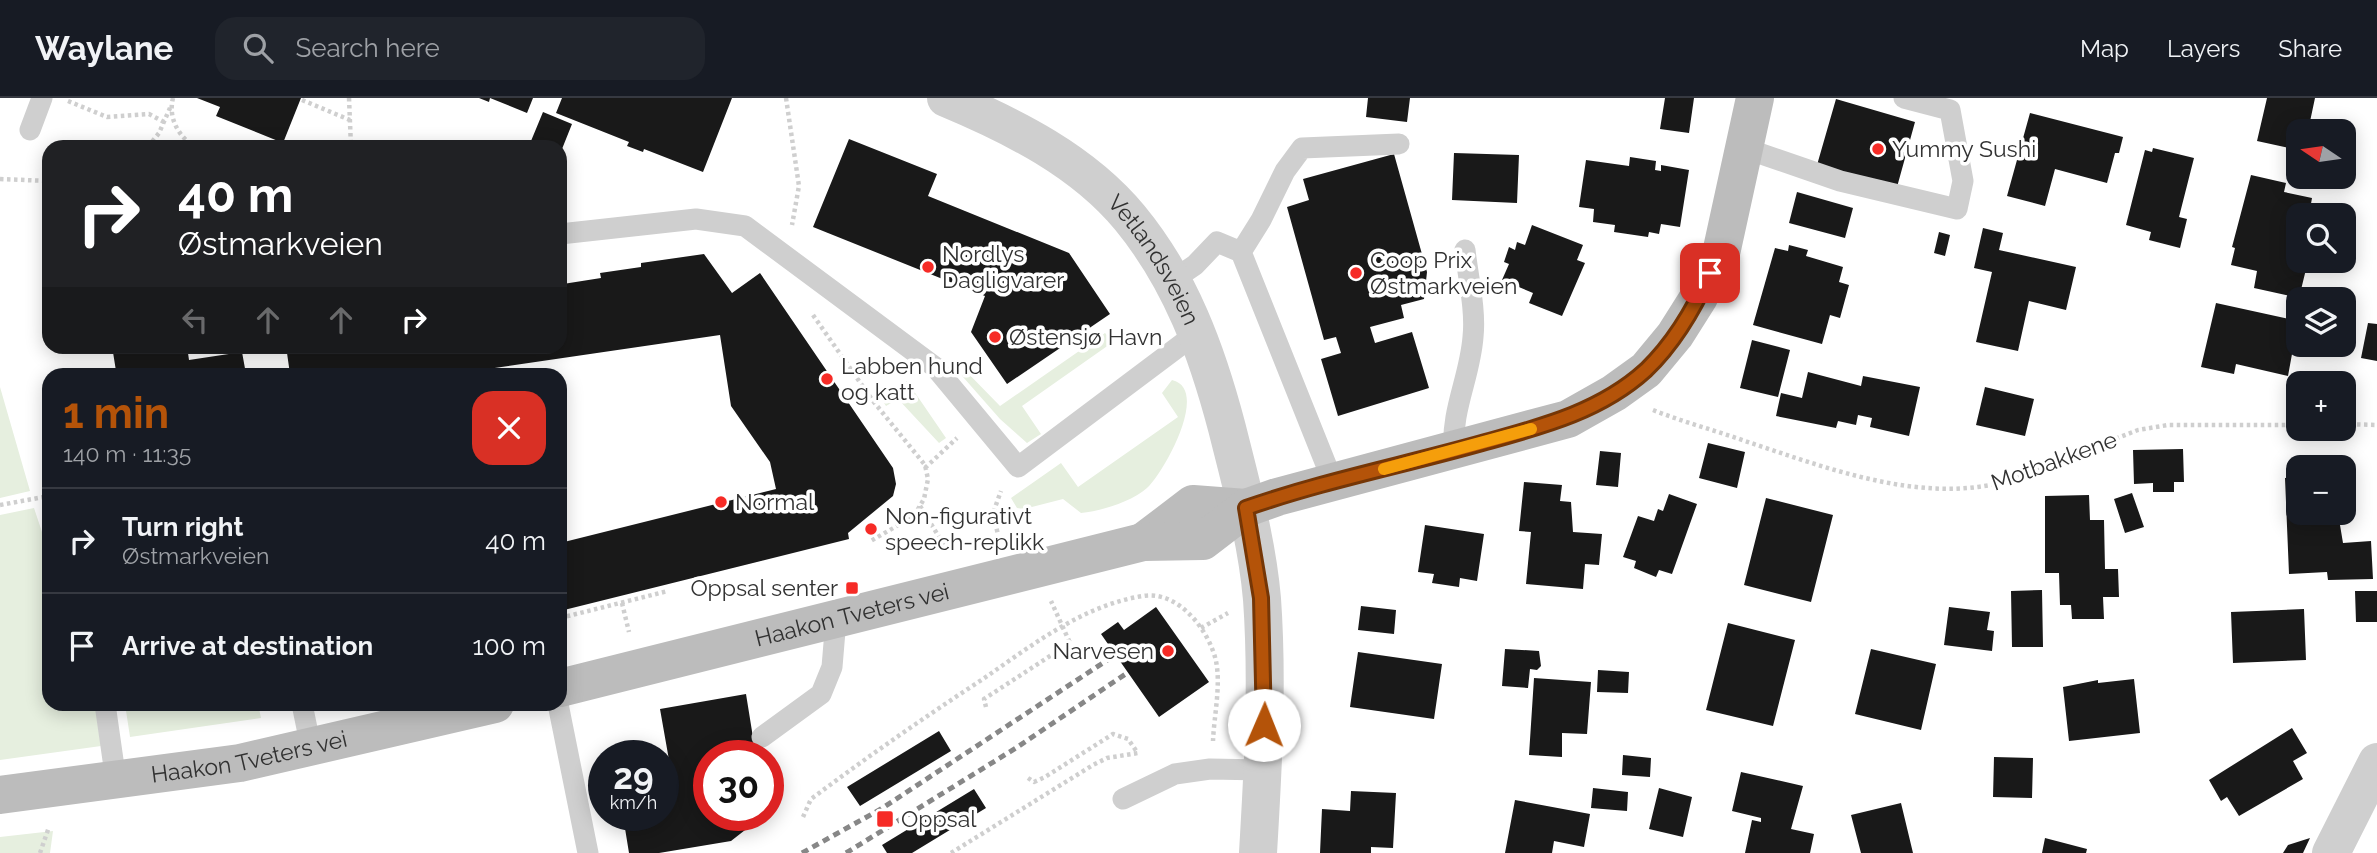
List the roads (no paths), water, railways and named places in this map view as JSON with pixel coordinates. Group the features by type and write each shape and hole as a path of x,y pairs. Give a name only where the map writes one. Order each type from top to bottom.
{"street":[{"name":"Vetlandsveien","path":"946,98 1041,144 1088,177 1130,218 1173,280 1198,332 1214,379 1246,508 1262,611 1263,769 1258,853"},
{"path":"1246,508 1295,491 1568,419 1614,393 1646,370 1675,335 1699,298 1721,249 1755,98"},
{"name":"Haakon Tveters vei","path":"567,686 1143,542 1193,504 1246,508"},
{"name":"Haakon Tveters vei","path":"0,795 240,764 466,711"},
{"path":"2331,853 2377,762"}],"lane":[{"path":"30,130 42,98"},
{"path":"1744,148 1840,181 1957,209 1963,181 1950,110 1904,98"},
{"path":"1241,252 1261,220 1285,170 1302,148 1399,144"},
{"path":"567,233 696,219 745,226 935,368 1018,467 1198,332"},
{"path":"1173,280 1195,265 1217,242 1241,252 1333,482"},
{"path":"1454,451 1452,425 1469,365 1474,335 1465,250"},
{"path":"762,737 821,694 831,667 836,619"},
{"path":"106,711 116,781"},
{"path":"303,711 311,748"},
{"path":"559,711 588,853"},
{"path":"1123,799 1175,774 1210,768 1263,769"}],"railway":[{"path":"802,853 881,809 1115,655"},
{"path":"846,853 1016,748 1127,673"}],"place":[{"name":"Yummy Sushi","path":"1878,149"},
{"name":"Nordlys Dagligvarer","path":"928,267"},
{"name":"Coop Prix Østmarkveien","path":"1356,273"},
{"name":"Østensjø Havn","path":"995,337"},
{"name":"Labben hund og katt","path":"827,379"},
{"name":"Normal","path":"721,502"},
{"name":"Non-figurativt speech-replikk","path":"871,529"},
{"name":"Oppsal senter","path":"852,588"},
{"name":"Narvesen","path":"1168,651"},
{"name":"Oppsal","path":"885,819"}]}
